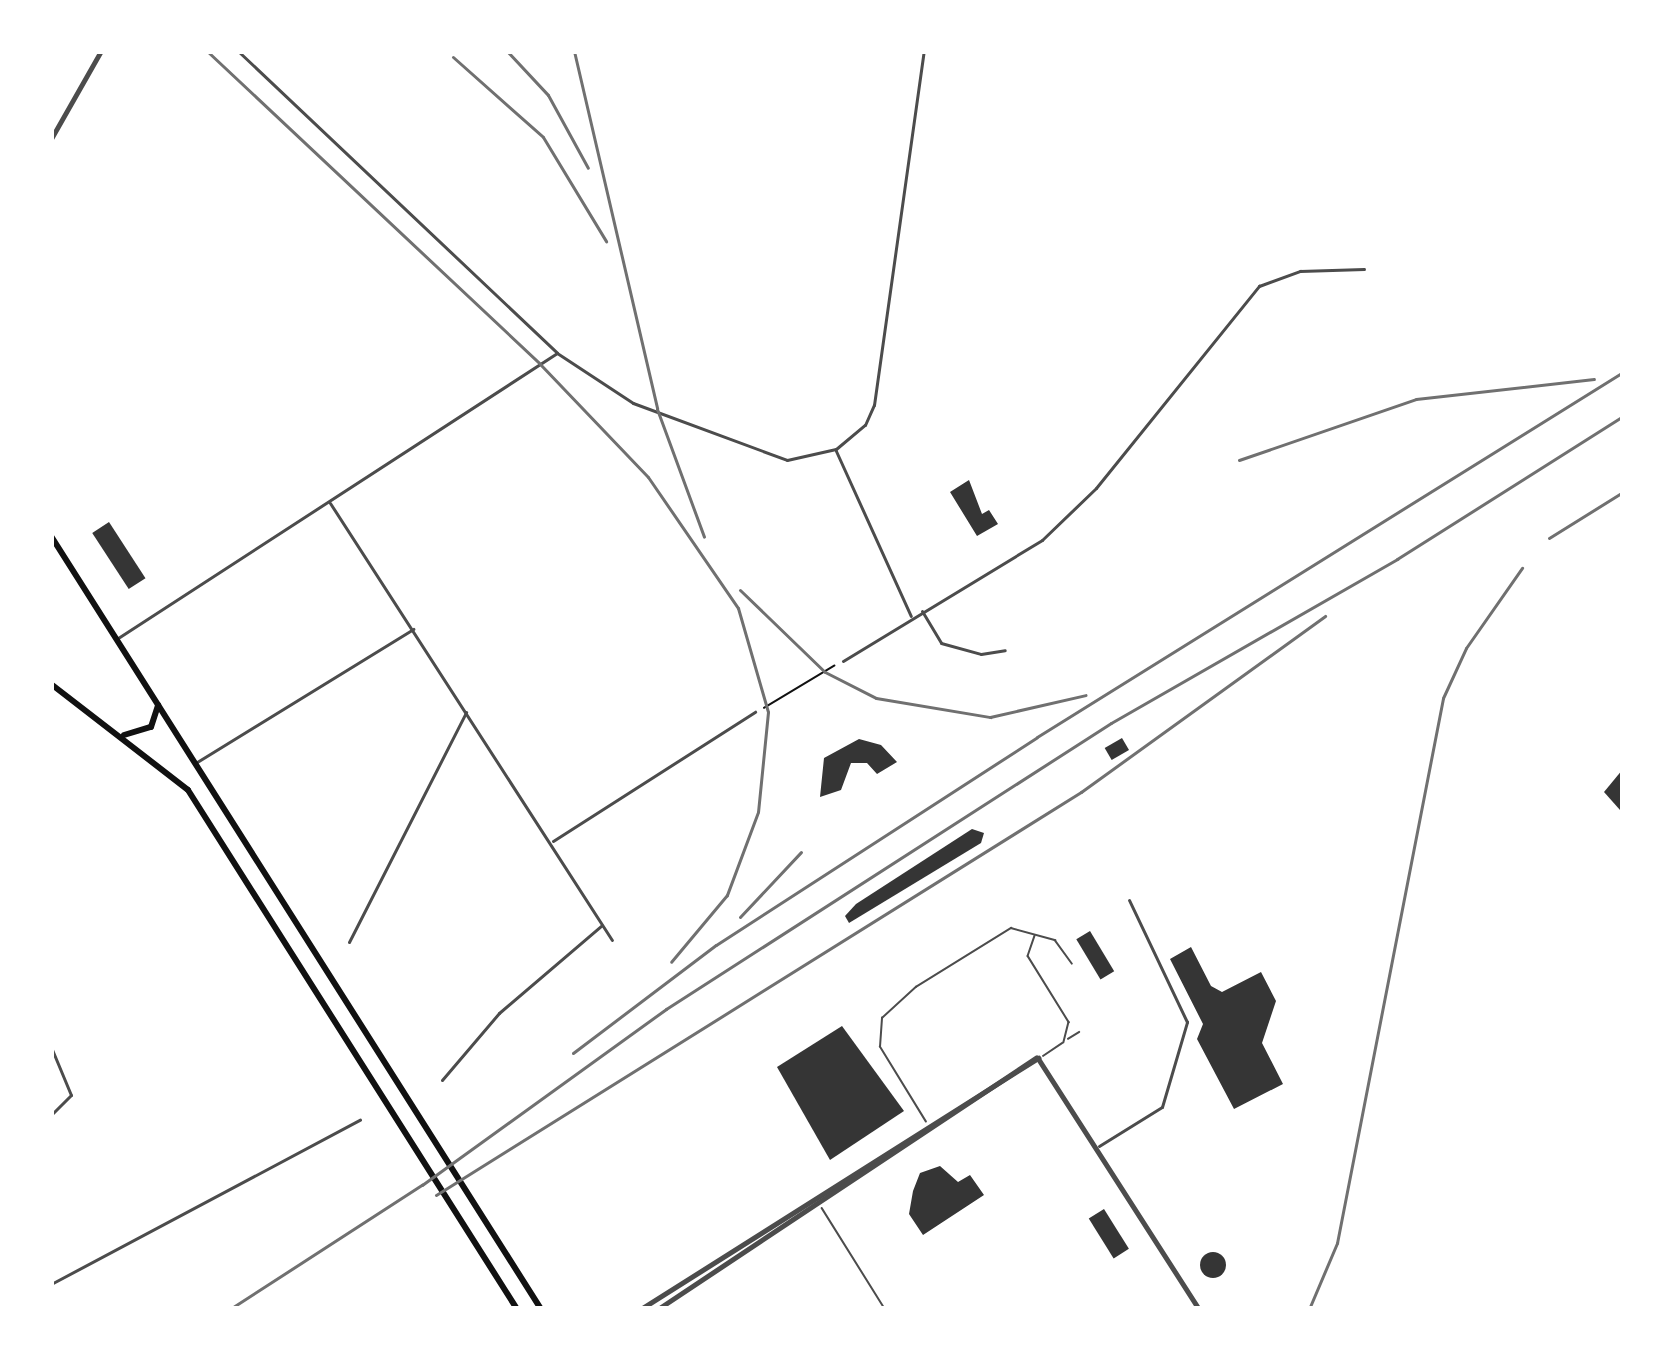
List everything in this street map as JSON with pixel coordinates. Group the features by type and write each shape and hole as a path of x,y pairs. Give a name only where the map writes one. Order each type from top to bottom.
{"highway":[{"path":"51,536 541,1309"},
{"path":"51,684 188,790 517,1309"},
{"path":"121,736 152,728 158,704"}],"street":[{"path":"51,139 101,51"},
{"path":"238,51 557,353 633,403 787,460 836,449 874,405 924,51"},
{"path":"843,661 1056,527 1259,286 1300,271 1364,269"},
{"path":"116,639 557,353"},
{"path":"836,449 911,616"},
{"path":"329,502 415,628 612,940"},
{"path":"921,610 941,643 981,654 1005,650"},
{"path":"194,764 415,628"},
{"path":"349,942 467,710"},
{"path":"551,842 755,712"},
{"path":"1097,1147 1162,1107 1186,1022 1130,900"},
{"path":"442,1080 499,1012 602,925"},
{"path":"51,1047 71,1095 51,1115"},
{"path":"1038,1058 1199,1309"},
{"path":"640,1309 1038,1058"},
{"path":"658,1309 1038,1058"},
{"path":"51,1284 360,1120"}],"lane":[{"path":"928,1125 878,1037 882,1018 916,987 1012,928 1059,943 1072,963"},
{"path":"1036,932 1028,956 1069,1022 1064,1042"},
{"path":"1038,1058 1079,1032"},
{"path":"820,1204 885,1309"}],"path":[{"path":"755,712 843,661"}],"building":[{"path":"969,480 982,514 989,510 998,524 977,536 950,492"},
{"path":"109,522 145,578 129,589 92,533"},
{"path":"1122,738 1129,750 1112,760 1105,748"},
{"path":"859,739 881,745 897,762 877,774 867,763 851,763 841,790 820,797 824,758"},
{"path":"1623,769 1623,807 1620,810 1604,792"},
{"path":"972,829 984,833 981,843 849,923 845,916 856,904"},
{"path":"1090,931 1114,971 1100,980 1076,939"},
{"path":"1191,947 1211,986 1222,992 1261,972 1276,1001 1262,1043 1283,1084 1234,1109 1197,1039 1203,1024 1170,959"},
{"path":"842,1026 904,1111 830,1160 777,1067"},
{"path":"940,1166 958,1182 970,1175 984,1195 923,1235 909,1214 913,1191 920,1173"},
{"path":"1104,1209 1129,1249 1114,1258 1089,1219"},
{"path":"1213,1252 1226,1265 1213,1278 1200,1265"}],"railway":[{"path":"207,51 540,364 648,477 738,608 768,712 758,812 727,895 671,962"},
{"path":"507,51 548,95 588,168"},
{"path":"574,51 657,409 704,537"},
{"path":"453,57 543,137 606,241"},
{"path":"573,1053 716,945 1037,737 1623,372"},
{"path":"1239,460 1416,399 1594,379"},
{"path":"230,1309 422,1185 666,1009 1111,723 1397,559 1623,416"},
{"path":"1549,538 1623,492"},
{"path":"1309,1309 1337,1243 1443,698 1466,648 1522,568"},
{"path":"740,590 825,672 876,698 990,717 1086,695"},
{"path":"436,1195 1081,792 1325,616"},
{"path":"740,917 801,852"}]}
